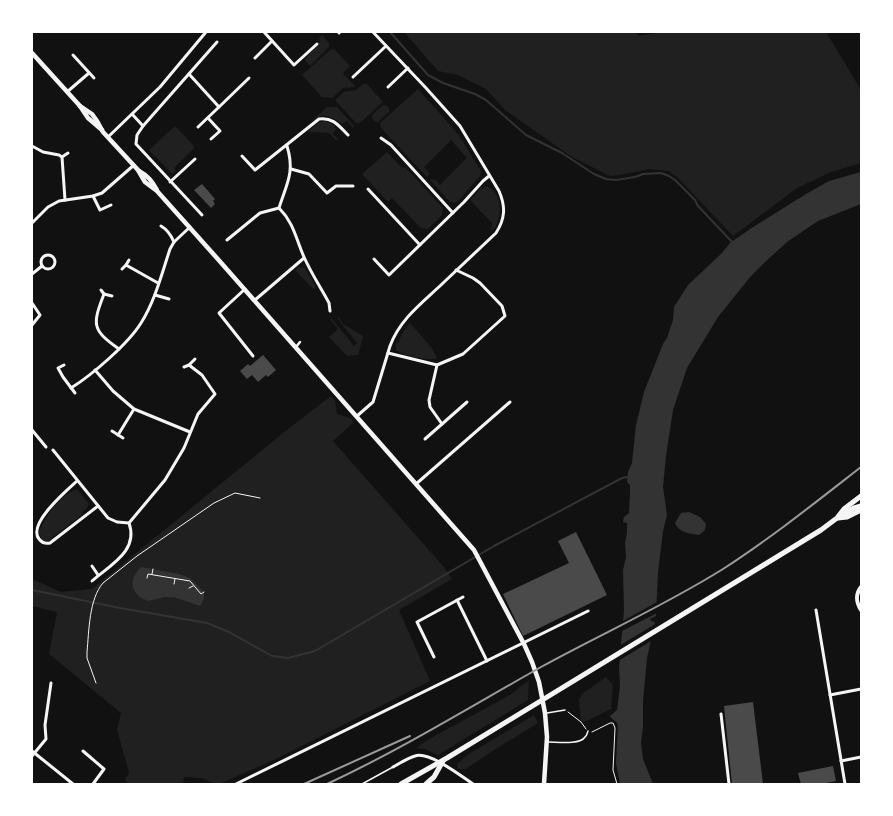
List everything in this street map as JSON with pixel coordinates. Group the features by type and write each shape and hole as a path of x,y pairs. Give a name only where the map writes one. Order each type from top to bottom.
{"highway":[{"path":"837,518 844,509 861,496"},
{"path":"403,783 432,767 821,530 837,518 854,508 861,506"},
{"path":"837,518 847,517 861,510"},
{"path":"426,784 434,777 445,759"}],"main road":[{"path":"32,53 80,106 92,114 103,132 138,170 150,178 157,191 255,300 474,550 524,644 539,682 545,713 547,742 544,784"}],"street":[{"path":"108,137 160,87 206,32"},
{"path":"264,32 294,65 317,44"},
{"path":"357,416 373,402 394,336 406,318 496,233 502,224 504,212 503,200 460,126 408,68 373,32"},
{"path":"255,58 272,41"},
{"path":"202,215 136,144 137,135 143,126 217,42"},
{"path":"353,77 386,46"},
{"path":"73,55 94,78"},
{"path":"388,87 408,68"},
{"path":"68,92 89,73"},
{"path":"189,74 219,107"},
{"path":"198,127 249,78"},
{"path":"132,114 143,126"},
{"path":"208,118 220,131 211,139"},
{"path":"242,156 255,170 319,119 325,118 332,120 348,135"},
{"path":"381,138 391,145 453,213"},
{"path":"32,146 43,152 59,155 62,158"},
{"path":"279,208 291,169 291,159 286,146"},
{"path":"62,158 68,153"},
{"path":"62,158 65,200"},
{"path":"170,182 195,159"},
{"path":"32,222 53,204 65,200 93,196 102,193 111,187 134,165"},
{"path":"291,169 309,174 328,193 336,186 353,186"},
{"path":"374,259 389,275 453,213 483,181 490,176"},
{"path":"368,189 420,245"},
{"path":"93,196 100,210 111,205"},
{"path":"227,240 260,213 279,208"},
{"path":"279,208 287,216 292,226 304,258 329,303 330,311"},
{"path":"166,228 169,224"},
{"path":"161,226 166,228 174,242"},
{"path":"71,388 119,349 141,324 154,295 170,249 174,242 190,227"},
{"path":"49,255 55,259 56,264 53,268 48,270 42,266 41,262 45,256 49,255"},
{"path":"255,300 304,258"},
{"path":"122,269 129,260"},
{"path":"126,265 158,283"},
{"path":"32,274 42,266"},
{"path":"388,353 437,365 463,354 505,316 502,306 480,282 456,270"},
{"path":"245,289 219,313 253,356"},
{"path":"101,290 104,294 112,296"},
{"path":"104,294 95,323 99,332 119,349"},
{"path":"154,295 169,299"},
{"path":"32,303 40,315 32,325"},
{"path":"296,347 300,342"},
{"path":"184,367 190,365 195,359"},
{"path":"64,365 58,368 75,394"},
{"path":"129,523 165,480 184,448 198,414 215,394 202,374 190,365"},
{"path":"437,365 429,400 430,407 442,424"},
{"path":"95,370 113,391 134,409 190,432"},
{"path":"425,439 468,402"},
{"path":"416,484 510,402"},
{"path":"118,435 134,409"},
{"path":"32,430 46,447"},
{"path":"112,431 123,438"},
{"path":"53,450 108,518 117,522 129,523"},
{"path":"77,481 54,502 38,526 36,533 41,542 46,544 50,543 98,506"},
{"path":"92,581 120,558 128,548 131,540 129,523"},
{"path":"92,566 98,575"},
{"path":"861,587 858,591 857,600 861,610"},
{"path":"434,657 417,622 463,597"},
{"path":"457,600 487,661"},
{"path":"816,610 845,784"},
{"path":"236,784 524,644 588,611"},
{"path":"51,683 44,725 46,739 33,754 73,784"},
{"path":"830,695 861,690"},
{"path":"721,714 729,784"},
{"path":"83,751 104,769 93,784"},
{"path":"393,767 416,755 424,755 454,771 473,784"},
{"path":"841,760 861,756"}],"lane":[{"path":"545,713 565,710"},
{"path":"547,742 575,742 585,738 588,731"},
{"path":"362,784 393,767"}],"path":[{"path":"96,683 87,658 87,652 94,598 98,588 124,565 214,503 235,493 260,498"},
{"path":"152,575 153,569"},
{"path":"147,578 148,574 190,581 201,594 204,592"},
{"path":"174,584 175,579"},
{"path":"189,588 194,585"},
{"path":"565,710 581,722 588,731 592,732 613,723 615,728 613,770 616,784"}],"shaded area":[{"path":"404,32 635,32 639,36 663,32 826,32 861,90 861,163 831,172 797,188 733,236 679,179 669,171 649,169 610,176 572,157 505,110 486,89 458,75 438,71"},
{"path":"322,35 329,43 329,47 310,66 305,60 317,46 320,40 319,38"},
{"path":"334,49 350,66 343,73 355,86 343,88 332,98 322,97 302,75 330,50"},
{"path":"363,84 367,84 383,102 360,123 356,123 335,100 344,92 356,90"},
{"path":"418,89 458,134 481,171 480,176 455,203 450,202 430,180 432,179 434,181 435,179 440,185 467,158 451,140 424,167 430,174 427,177 381,128 380,123"},
{"path":"383,105 389,108 389,112 378,122 374,121 372,115"},
{"path":"327,107 337,107 354,126 353,128 347,121 341,124 327,116 321,116 312,121"},
{"path":"324,121 330,122 334,125 336,129 333,134 339,140 336,140 329,133 308,131 318,123"},
{"path":"175,126 193,145 194,148 174,168 176,171 172,174 149,150"},
{"path":"387,152 401,167 406,168 443,208 442,215 428,229 421,228 392,198 388,202 362,174"},
{"path":"861,172 861,204 818,221 787,242 764,263 751,276 718,317 687,368 673,410 666,456 663,487 667,515 663,531 658,572 656,616 650,619 651,621 655,622 647,658 643,701 641,743 643,759 653,784 620,784 616,763 618,725 610,716 617,710 620,686 619,667 624,610 623,570 626,557 625,542 627,533 627,523 623,522 624,517 629,513 630,485 627,482 628,472 632,463 636,425 644,392 663,344 667,338 673,320 674,307 688,285 722,253 730,243 750,229 829,181"},
{"path":"485,186 491,188 495,193 500,206 498,222 491,231 492,223 470,200 481,188 482,189"},
{"path":"298,267 305,268 316,287 313,289 295,270"},
{"path":"337,317 343,324 363,336 358,355 347,356 329,337 338,329 330,319 332,319 354,346 357,343"},
{"path":"410,323 431,347 437,358 436,359 416,357 396,350 396,343 398,343 402,334"},
{"path":"331,396 335,401 337,414 350,418 354,422 333,441 442,565 452,579 399,610 430,681 274,760 219,784 201,778 184,777 183,784 129,784 125,781 129,772 117,730 121,713 49,654 57,612 32,606 32,579 61,592 92,589 288,429"},
{"path":"77,489 89,504 82,512 83,514 48,541 42,540 39,533 49,514 59,501"},
{"path":"689,512 700,517 706,524 705,530 699,535 688,533 679,529 675,523 681,513"},
{"path":"141,567 179,574 190,578 204,592 204,599 200,606 174,597 164,597 148,601 140,597 134,591 132,583 134,576"},
{"path":"606,677 613,685 611,709 583,722 581,720 579,700 582,694"},
{"path":"529,680 528,700 438,755 425,749 416,748 429,739 510,695"},
{"path":"534,715 538,723 466,769 458,769 457,764 467,755"}],"pier":[{"path":"659,601 659,612 620,632 621,622"},
{"path":"657,623 653,640 618,661 619,646"}],"building":[{"path":"202,184 215,199 213,201 215,204 211,208 194,190"},
{"path":"263,355 276,370 268,377 266,375 258,382 252,375 247,379 240,371 248,364 250,366"},
{"path":"576,532 607,595 523,636 503,594 569,563 558,541"},
{"path":"753,702 763,784 732,784 724,706"},
{"path":"833,766 836,781 826,783 827,784 801,784 798,773"}],"waterway":[{"path":"390,32 428,75 443,83 475,94 486,100 526,135 562,153 594,174 606,179 616,180 643,174 661,173 669,176 695,200 698,206 733,243"},
{"path":"32,590 120,608 207,623 229,632 272,656 288,658 315,651 494,546 622,478 627,477"}],"railway":[{"path":"327,784 408,743 541,667 655,608 723,569 793,520 861,467"},
{"path":"304,784 410,736"}]}
